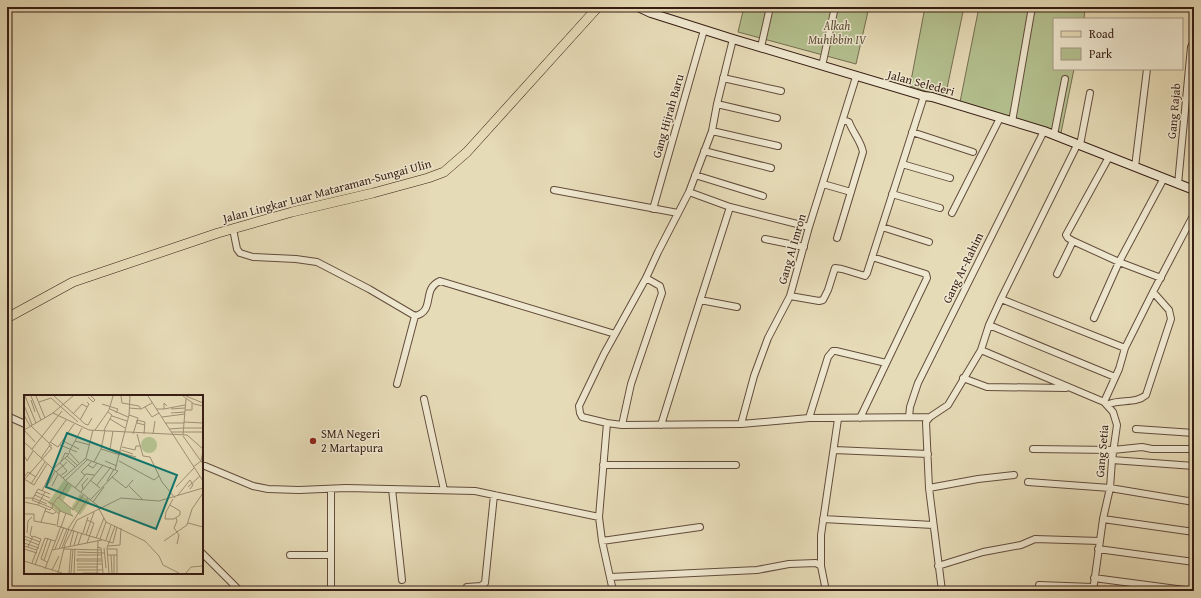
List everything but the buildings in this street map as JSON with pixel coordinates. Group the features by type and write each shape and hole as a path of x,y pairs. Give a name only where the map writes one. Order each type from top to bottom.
{"main road":[{"name":"Jalan Lingkar Luar Mataraman-Sungai Ulin","path":"7,318 74,282 233,229 292,212 428,178 444,172 467,152 598,7"}],"street":[{"name":"Jalan Selederi","path":"638,7 651,13 733,39 761,46 856,77 932,97 1044,131 1194,190"},
{"path":"761,46 770,7"},
{"path":"822,66 835,7"},
{"path":"1012,122 1032,7"},
{"name":"Gang Hijrah Baru","path":"653,208 704,30"},
{"path":"733,39 712,131 689,192 579,406 580,414 582,417 622,425 741,424 809,418 838,419 930,417"},
{"name":"Gang Rajab","path":"1178,184 1191,47 1194,42"},
{"path":"1135,168 1147,70"},
{"name":"Gang Al Imron","path":"741,424 754,376 768,338 790,296 809,227 856,77"},
{"path":"723,78 781,91"},
{"path":"1054,135 1065,79"},
{"path":"942,591 929,488 926,422 930,417 948,405 981,350 989,325 1001,299 1078,145 1090,93"},
{"path":"790,296 819,301 823,300 835,268 865,276 924,96"},
{"path":"717,104 777,118"},
{"path":"952,213 1000,118"},
{"path":"837,238 864,152 862,146 852,131 849,122 843,120"},
{"path":"712,131 778,146"},
{"name":"Gang Ar-Rahim","path":"909,417 910,407 918,383 1044,131"},
{"path":"912,132 973,152"},
{"path":"704,151 771,168"},
{"path":"1109,157 1066,235 1073,241 1119,262 1161,278"},
{"path":"902,164 950,178"},
{"path":"695,175 763,196"},
{"path":"1094,318 1119,262 1164,178"},
{"path":"822,184 851,192"},
{"path":"554,190 678,213"},
{"path":"689,192 730,207 809,227"},
{"path":"892,194 940,208"},
{"path":"661,425 730,207"},
{"path":"1106,404 1125,348 1194,214"},
{"path":"882,227 929,242"},
{"path":"233,229 237,249 240,254 253,257 296,259 317,262 369,289 415,316"},
{"path":"765,239 804,247"},
{"path":"1057,274 1073,241"},
{"path":"860,418 928,276 926,274 872,257"},
{"path":"622,425 631,384 662,293 660,286 646,278"},
{"path":"415,316 425,310 429,299 430,289 435,283 440,281 615,334"},
{"path":"981,350 1106,404 1142,399 1146,395 1171,319 1169,310 1153,292"},
{"path":"1001,299 1125,348"},
{"path":"700,300 737,307"},
{"path":"397,384 415,316"},
{"path":"989,325 1115,377"},
{"path":"809,418 830,353 836,351 886,363"},
{"path":"963,378 987,387 1070,388"},
{"path":"424,399 444,490"},
{"name":"Gang Setia","path":"1093,589 1103,519 1110,488 1113,450 1117,425 1114,412 1106,404"},
{"path":"7,416 24,424"},
{"path":"826,591 821,566 821,535 838,419"},
{"path":"607,423 599,517 602,541 614,591"},
{"path":"1136,429 1194,433"},
{"path":"1033,449 1194,449"},
{"path":"834,450 928,454"},
{"path":"1112,460 1194,466"},
{"path":"603,465 736,465"},
{"path":"203,466 209,467 253,486 268,490 331,488 475,491 599,517"},
{"path":"929,488 978,479 1014,475"},
{"path":"1028,482 1110,488 1194,502"},
{"path":"287,590 331,591 331,488"},
{"path":"392,489 402,580"},
{"path":"467,587 481,586 485,583 494,495"},
{"path":"823,519 933,525"},
{"path":"1103,519 1194,532"},
{"path":"602,541 700,527"},
{"path":"938,566 1035,539 1100,541"},
{"path":"1098,549 1194,562"},
{"path":"203,554 240,591"},
{"path":"290,555 331,555"},
{"path":"610,577 757,570 789,564 816,563 821,566"},
{"path":"1094,578 1192,591 1194,585"},
{"path":"1039,585 1093,589"}],"green space":[{"name":"Alkah Muhibbin IV","path":"744,7 869,7 856,64 738,32"},
{"path":"925,7 964,7 945,98 910,86"},
{"path":"979,7 1085,7 1084,18 1053,18 1053,70 1074,70 1061,133 960,102"}],"place":[{"name":"SMA Negeri 2 Martapura","path":"313,441"}]}
